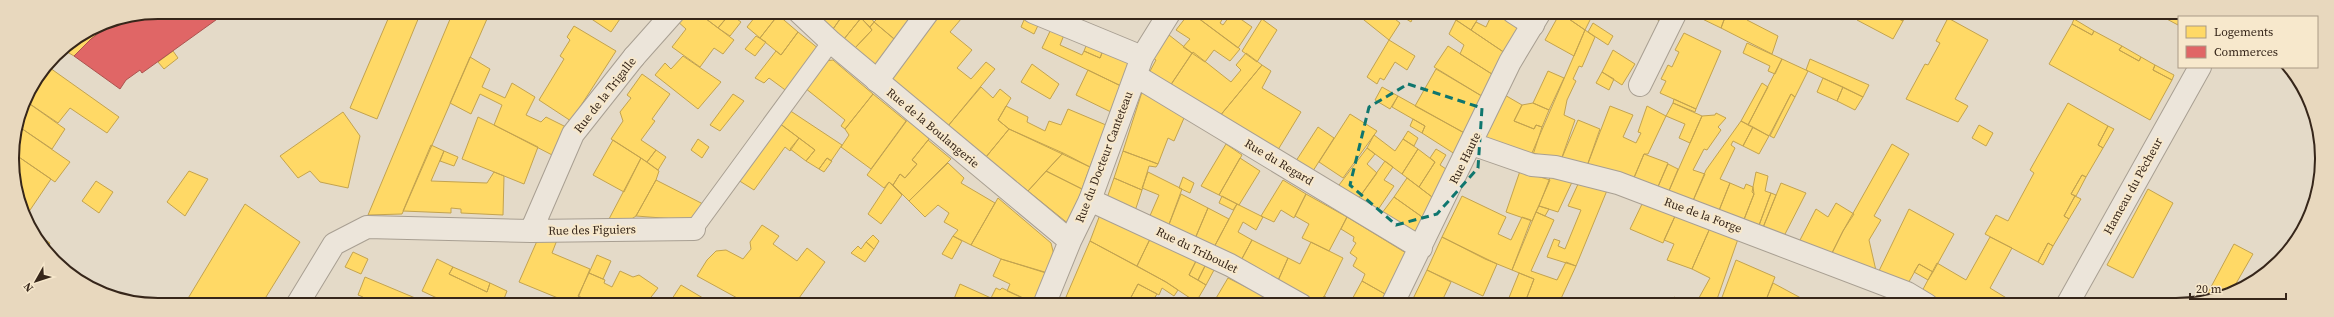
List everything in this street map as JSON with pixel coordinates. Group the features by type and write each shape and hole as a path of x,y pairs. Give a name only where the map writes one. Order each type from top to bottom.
{"street":[{"name":"Rue de la Trigalle","path":"531,231 573,134 634,57 668,19"},
{"name":"Rue de la Boulangerie","path":"806,19 877,81 1070,241"},
{"path":"877,81 923,19"},
{"name":"Rue du Regard","path":"1047,19 1139,66 1421,248"},
{"name":"Rue du Docteur Canteteau","path":"1047,298 1070,241 1090,200 1139,66 1166,19"},
{"name":"Rue Haute","path":"1396,298 1472,144 1510,62 1536,19"},
{"path":"1640,85 1673,19"},
{"name":"Hameau du Pècheur","path":"2071,298 2199,68"},
{"name":"Rue de la Forge","path":"1472,144 1532,165 1555,167 1618,183 1745,230 1907,293 1915,298"},
{"name":"Rue du Triboulet","path":"1090,200 1230,265 1289,298"},
{"name":"Rue des Figuiers","path":"301,298 334,244 367,227 531,231 694,229"}],"lane":[{"name":"Rue des Figuiers","path":"694,229 831,42"}],"highlighted area":[{"path":"1408,84 1482,108 1478,168 1437,214 1396,225 1350,185 1369,107"}],"building: Logements":[{"path":"388,19 418,19 377,119 350,108"},
{"path":"450,19 487,19 402,214 368,215"},
{"path":"592,19 620,19 611,32"},
{"path":"706,19 734,40 723,54 714,48 700,67 672,47 686,29 676,20"},
{"path":"706,19 725,19 718,28"},
{"path":"726,19 737,19 741,22 730,36 718,28"},
{"path":"753,19 775,19 760,38 747,27"},
{"path":"775,19 783,19 798,32 781,55 760,38"},
{"path":"821,19 840,19 833,29"},
{"path":"840,19 860,19 844,39 833,29"},
{"path":"860,19 872,30 855,48 844,39"},
{"path":"862,19 872,19 874,22 870,27"},
{"path":"877,19 915,19 917,21 898,42 874,22"},
{"path":"931,19 961,19 950,32 972,50 957,68 971,79 986,62 995,69 948,126 889,77"},
{"path":"1024,19 1041,19 1034,34 1021,27"},
{"path":"1185,19 1199,19 1240,49 1230,61 1214,50 1205,62 1183,47 1190,39 1176,30"},
{"path":"1199,19 1223,19 1220,23 1223,25 1228,19 1241,19 1252,27 1238,48"},
{"path":"1262,19 1277,30 1257,62 1242,51"},
{"path":"1363,19 1395,19 1400,23 1389,40"},
{"path":"1454,19 1478,19 1471,30"},
{"path":"1490,19 1517,19 1521,22 1505,53 1471,30 1476,22 1486,27"},
{"path":"1557,19 1569,19 1585,30 1574,56 1545,40"},
{"path":"1569,19 1590,19 1585,30"},
{"path":"1702,19 1724,19 1721,28"},
{"path":"1724,19 1748,19 1778,36 1772,54 1721,28"},
{"path":"1899,19 1903,21 1893,39 1857,20"},
{"path":"1947,19 1988,40 1955,99 1968,106 1958,122 1906,99 1925,64 1928,65 1940,43 1936,41"},
{"path":"2074,19 2094,31 2092,35 2072,24"},
{"path":"2167,19 2178,19 2178,25"},
{"path":"1456,20 1505,53 1495,76 1460,54 1464,45 1449,34"},
{"path":"874,22 901,45 880,69 855,48 872,30 870,27"},
{"path":"1593,23 1613,36 1608,45 1588,32"},
{"path":"2072,24 2092,35 2094,31 2122,46 2119,50 2139,61 2141,57 2155,65 2153,70 2172,80 2150,120 2049,64"},
{"path":"1053,25 1066,30 1060,45 1082,55 1084,51 1100,58 1104,48 1131,59 1121,86 1042,48"},
{"path":"574,26 616,51 571,121 539,100 564,59 560,56 570,40 567,37"},
{"path":"1585,30 1595,37 1582,67 1579,66 1573,79 1576,81 1567,100 1564,115 1575,120 1561,160 1532,153"},
{"path":"101,32 91,39 74,56 69,53 81,43"},
{"path":"798,32 819,49 788,92 769,78 764,83 755,78 776,51 781,55"},
{"path":"1684,33 1721,51 1696,109 1660,93 1666,81 1661,79 1668,65 1672,67 1679,52 1675,50"},
{"path":"1169,35 1192,53 1170,86 1149,73 1156,60 1153,58"},
{"path":"756,36 766,42 755,56 745,49"},
{"path":"1389,40 1415,56 1407,70 1395,62 1384,80 1380,78 1377,84 1367,77"},
{"path":"1088,41 1104,48 1100,58 1084,51"},
{"path":"1747,43 1782,59 1775,74 1768,71 1770,66 1743,53"},
{"path":"1448,46 1495,76 1485,98 1434,67"},
{"path":"2122,46 2141,57 2139,61 2119,50"},
{"path":"1613,50 1635,64 1622,85 1602,72"},
{"path":"173,51 178,58 164,69 158,62"},
{"path":"1193,52 1231,82 1241,70 1236,65 1246,53 1262,65 1219,117 1170,86"},
{"path":"683,56 721,82 698,109 655,75 665,63 671,69"},
{"path":"470,57 490,69 482,87 505,98 512,83 535,97 526,115 541,122 546,117 572,130 556,157 494,125 502,105 480,94 471,114 450,103"},
{"path":"1782,59 1808,71 1795,97 1791,94 1769,136 1748,125"},
{"path":"1810,59 1869,85 1863,97 1806,70"},
{"path":"833,60 873,94 845,129 841,126 845,120 805,88 825,61"},
{"path":"1032,64 1059,84 1050,99 1021,82"},
{"path":"1262,65 1271,71 1262,88 1301,112 1276,153 1219,117"},
{"path":"2155,65 2174,75 2172,80 2153,70"},
{"path":"52,69 119,117 107,133 70,108 58,123 30,104 43,81"},
{"path":"1436,69 1485,98 1468,135 1415,106"},
{"path":"1088,70 1121,86 1111,112 1076,95"},
{"path":"1548,71 1564,78 1549,110 1533,103"},
{"path":"1602,72 1614,79 1609,90 1596,83"},
{"path":"642,74 670,94 652,119 655,121 641,140 656,150 647,162 611,139 623,121 620,112 631,98 627,95"},
{"path":"1823,78 1843,87 1837,101 1817,92"},
{"path":"1762,83 1768,87 1748,125 1741,121"},
{"path":"981,87 993,98 1000,89 1011,98 998,120 1009,129 986,157 948,126"},
{"path":"1382,87 1398,96 1390,109 1375,100"},
{"path":"1843,87 1863,97 1855,110 1837,101"},
{"path":"1142,92 1184,118 1174,141 1168,138 1158,164 1123,151"},
{"path":"733,94 744,101 720,131 710,125"},
{"path":"873,94 906,121 871,169 841,147 849,135 845,129"},
{"path":"1503,94 1522,105 1514,121 1534,129 1536,125 1542,127 1532,158 1481,139"},
{"path":"1791,94 1795,97 1774,138 1770,136"},
{"path":"1398,96 1468,135 1458,156 1422,133 1425,126 1392,107"},
{"path":"1674,99 1696,109 1695,112 1673,103"},
{"path":"1533,103 1549,110 1542,127 1536,125 1534,129 1514,121 1522,105"},
{"path":"1673,103 1702,116 1690,143 1679,138 1685,124 1666,116"},
{"path":"2068,103 2108,126 2098,145 2103,148 2086,177 2082,175 2071,194 2075,196 2064,216 2069,219 2053,246 2048,243 2038,262 1985,234 1996,215 2008,221 2034,173 2030,170"},
{"path":"30,104 65,129 52,149 22,129"},
{"path":"1006,106 1028,117 1027,122 1045,131 1049,121 1061,125 1068,109 1106,125 1090,167 1009,129 998,120"},
{"path":"1610,106 1633,115 1623,137 1636,143 1641,133 1638,132 1647,106 1666,116 1648,154 1644,154 1633,180 1587,166"},
{"path":"789,110 842,145 831,161 827,158 819,169 806,161 815,150 779,123"},
{"path":"343,112 360,136 348,188 320,182 310,171 298,178 280,156"},
{"path":"1716,113 1726,118 1718,127 1721,130 1707,150 1704,149 1693,170 1705,174 1692,203 1668,193 1702,116 1715,115"},
{"path":"1350,114 1377,131 1343,178 1319,162"},
{"path":"478,117 538,147 524,184 462,159"},
{"path":"908,119 929,139 912,160 917,164 905,178 900,174 893,185 889,182 884,188 867,175"},
{"path":"1413,119 1425,126 1422,133 1410,126"},
{"path":"1578,120 1600,129 1587,166 1561,160"},
{"path":"1741,121 1753,127 1743,146 1733,141 1731,145 1735,148 1720,179 1730,183 1718,213 1692,203 1706,170"},
{"path":"779,123 799,138 790,151 785,147 754,190 738,180"},
{"path":"1979,125 1993,133 1986,146 1972,138"},
{"path":"2108,126 2114,129 2103,148 2098,145"},
{"path":"1318,127 1334,138 1311,174 1294,164"},
{"path":"1753,127 1769,136 1759,154 1743,146"},
{"path":"22,129 70,162 55,182 19,157"},
{"path":"1009,129 1063,153 1028,191 986,157"},
{"path":"1408,131 1418,138 1414,146 1403,139"},
{"path":"1374,135 1395,151 1403,139 1418,149 1402,174 1367,148"},
{"path":"799,138 815,150 806,161 790,149"},
{"path":"698,139 709,147 702,158 691,150"},
{"path":"613,140 641,158 624,192 593,175"},
{"path":"928,140 951,159 909,201 893,185 900,174 905,178 917,164 912,160"},
{"path":"1226,144 1242,155 1219,195 1201,186"},
{"path":"1892,144 1909,154 1874,216 1881,220 1869,240 1877,275 1830,257"},
{"path":"431,145 444,151 431,181 487,183 494,172 504,176 503,215 461,213 461,209 451,208 451,213 403,211"},
{"path":"1367,148 1375,154 1367,164 1377,173 1356,202 1336,189"},
{"path":"1418,149 1435,162 1419,187 1402,174"},
{"path":"1436,149 1446,155 1440,165 1446,169 1448,165 1436,200 1419,187 1435,162 1430,158"},
{"path":"656,150 666,157 658,170 647,162"},
{"path":"444,151 458,157 454,166 440,161"},
{"path":"1123,151 1158,164 1156,167 1149,166 1142,190 1114,178"},
{"path":"1063,153 1090,167 1082,189 1046,171"},
{"path":"1644,154 1668,163 1657,189 1633,180"},
{"path":"19,157 51,179 29,211 20,177"},
{"path":"641,158 659,171 656,180 636,216 630,220 609,219"},
{"path":"827,158 832,161 824,172 819,169"},
{"path":"1240,158 1260,171 1239,205 1219,195"},
{"path":"1385,161 1393,167 1384,180 1394,186 1375,214 1356,202"},
{"path":"948,163 964,178 961,183 995,203 971,245 953,236 958,230 944,222 949,213 938,205 925,217 909,201"},
{"path":"1668,164 1678,169 1668,193 1657,189"},
{"path":"189,171 208,179 185,216 167,202"},
{"path":"1046,171 1082,189 1070,225 1028,191"},
{"path":"1520,171 1550,180 1532,221 1506,212"},
{"path":"1148,172 1182,189 1168,227 1149,218 1159,195 1142,188"},
{"path":"1756,172 1768,176 1765,191 1771,193 1758,228 1743,222 1754,194 1752,192"},
{"path":"1551,175 1573,180 1558,212 1539,206"},
{"path":"2082,175 2086,177 2076,196 2071,194"},
{"path":"1183,177 1194,183 1190,193 1179,188"},
{"path":"1114,178 1142,190 1135,211 1106,201"},
{"path":"1407,178 1436,200 1425,219 1394,197"},
{"path":"656,180 705,205 696,217 688,220 636,216"},
{"path":"1283,180 1306,194 1294,218 1281,210 1274,222 1261,216"},
{"path":"96,181 113,192 99,213 82,201"},
{"path":"889,182 902,195 881,224 868,214"},
{"path":"1579,182 1608,188 1576,266 1547,257 1554,239 1560,241 1558,246 1565,249 1581,210 1568,206"},
{"path":"1730,183 1744,189 1746,184 1753,187 1754,194 1743,222 1718,213"},
{"path":"1781,183 1806,193 1783,238 1762,230"},
{"path":"2148,189 2173,203 2133,278 2107,265"},
{"path":"1771,193 1776,195 1762,230 1758,228"},
{"path":"1181,194 1208,208 1194,241 1168,227"},
{"path":"1306,194 1347,217 1329,251 1302,238 1309,224 1295,216"},
{"path":"1222,196 1237,204 1233,210 1219,203"},
{"path":"1462,196 1506,217 1498,234 1511,240 1522,217 1531,220 1512,270 1485,259 1442,237"},
{"path":"2075,196 2081,199 2069,219 2064,216"},
{"path":"1394,197 1425,219 1417,234 1379,217"},
{"path":"998,198 1051,243 1054,255 1046,273 1001,259 971,245"},
{"path":"1643,202 1676,214 1663,243 1630,229"},
{"path":"1836,203 1854,214 1843,231 1830,257 1800,240 1816,209 1828,217"},
{"path":"245,204 300,242 265,298 188,298"},
{"path":"1237,204 1263,217 1256,230 1243,222 1238,232 1252,240 1238,266 1212,251"},
{"path":"1539,206 1549,209 1545,216 1536,212"},
{"path":"1208,208 1229,219 1212,251 1194,241"},
{"path":"1909,209 1954,234 1933,272 1919,264 1906,287 1877,275"},
{"path":"1101,212 1151,237 1137,266 1090,241"},
{"path":"1536,212 1554,220 1531,271 1557,280 1566,262 1576,266 1561,298 1527,298 1534,279 1512,270"},
{"path":"1676,214 1710,228 1692,269 1667,260 1674,244 1664,240"},
{"path":"1347,217 1406,253 1385,294 1362,281 1365,274 1353,266 1357,258 1350,253 1356,243 1353,241 1354,237 1341,229"},
{"path":"762,225 779,236 773,244 797,261 807,248 825,262 799,298 737,298 697,276 707,260 716,251 726,250 743,259 751,249 750,242"},
{"path":"1710,228 1738,239 1717,298 1699,298 1710,278 1692,269"},
{"path":"873,235 879,241 874,249 866,242"},
{"path":"953,236 962,241 952,259 942,254"},
{"path":"1151,237 1196,261 1189,275 1206,285 1198,298 1190,298 1166,282 1137,266"},
{"path":"1442,237 1497,264 1483,296 1427,270"},
{"path":"1990,237 2012,248 1990,288 2006,298 1929,298 1921,293 1937,263 1966,280"},
{"path":"557,240 552,253 590,269 578,298 558,298 519,282 537,241"},
{"path":"1252,240 1288,258 1276,285 1238,266"},
{"path":"1090,241 1178,290 1174,296 1162,288 1159,295 1138,284 1131,298 1066,297"},
{"path":"866,242 874,249 865,262 851,253 858,246 861,249"},
{"path":"1311,242 1343,258 1323,298 1299,298 1276,285 1288,258 1300,264"},
{"path":"2048,243 2053,246 2043,265 2038,262"},
{"path":"2234,244 2253,254 2235,285 2207,294"},
{"path":"353,252 368,259 361,274 345,267"},
{"path":"597,255 611,261 603,279 589,273"},
{"path":"437,259 453,267 449,274 487,292 490,283 507,291 504,298 437,298 422,291"},
{"path":"1001,259 1048,273 1038,298 1023,298 1007,291 1010,284 993,276"},
{"path":"1736,260 1775,277 1767,298 1722,298"},
{"path":"1196,261 1205,266 1198,280 1189,275"},
{"path":"1919,264 1933,272 1928,280 1914,272"},
{"path":"1205,266 1214,270 1206,285 1198,280"},
{"path":"453,267 490,283 487,292 449,274"},
{"path":"1427,270 1451,282 1443,298 1413,298"},
{"path":"620,271 633,277 639,275 658,288 650,298 582,298 578,296 589,273 605,280 604,283 612,287"},
{"path":"1519,273 1534,279 1527,298 1509,298"},
{"path":"365,277 415,298 362,298 358,295"},
{"path":"1228,278 1264,296 1263,298 1216,298"},
{"path":"1362,281 1385,294 1383,298 1353,298"},
{"path":"1773,283 1801,298 1767,298"},
{"path":"960,284 991,298 954,298"},
{"path":"1138,284 1157,294 1154,298 1131,298"},
{"path":"681,285 703,298 673,298"},
{"path":"996,288 1000,290 1002,288 1023,298 991,298"}],"building: Commerces":[{"path":"149,19 217,19 142,73 140,70 126,80 120,89 74,56 101,32 122,24"}]}
